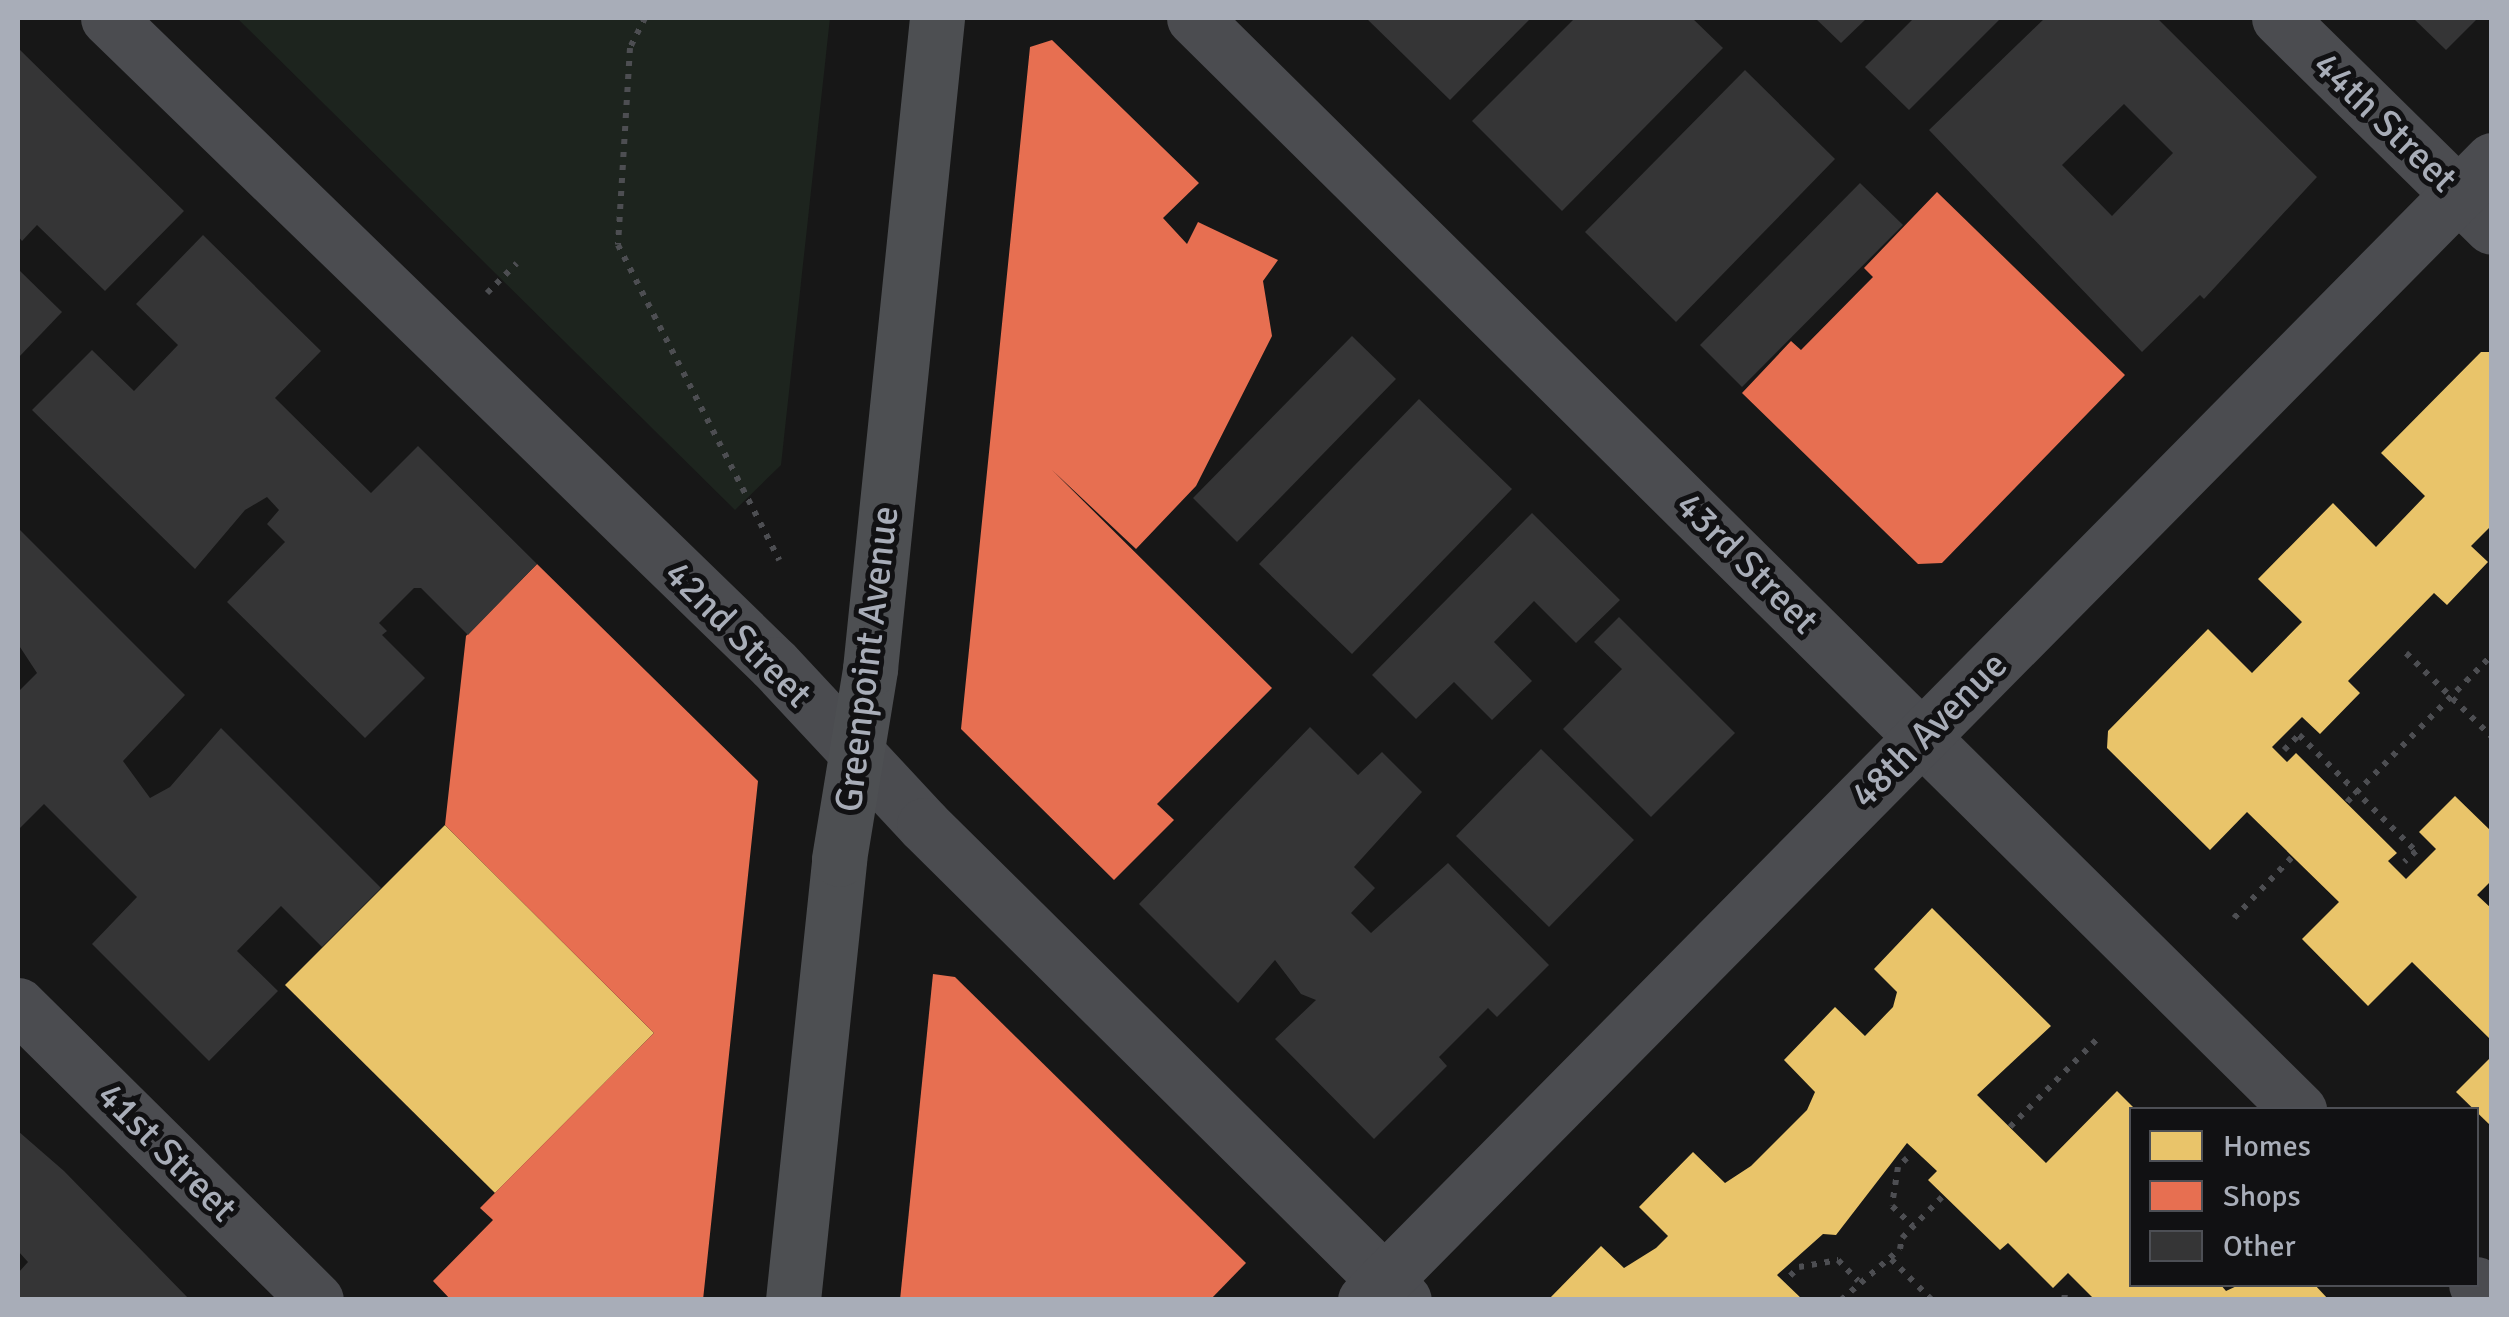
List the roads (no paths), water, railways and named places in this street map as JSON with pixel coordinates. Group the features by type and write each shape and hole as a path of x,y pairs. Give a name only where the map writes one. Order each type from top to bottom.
{"main road":[{"name":"Greenpoint Avenue","path":"793,1300 839,858 858,756 937,18"}],"street":[{"name":"42nd Street","path":"108,18 774,664 858,756 1385,1293"},
{"name":"43rd Street","path":"1194,18 2296,1107"},
{"name":"44th Street","path":"2279,18 2481,194"},
{"name":"48th Avenue","path":"1385,1293 1922,737 2481,194"},
{"name":"41st Street","path":"18,1005 316,1300"}]}
